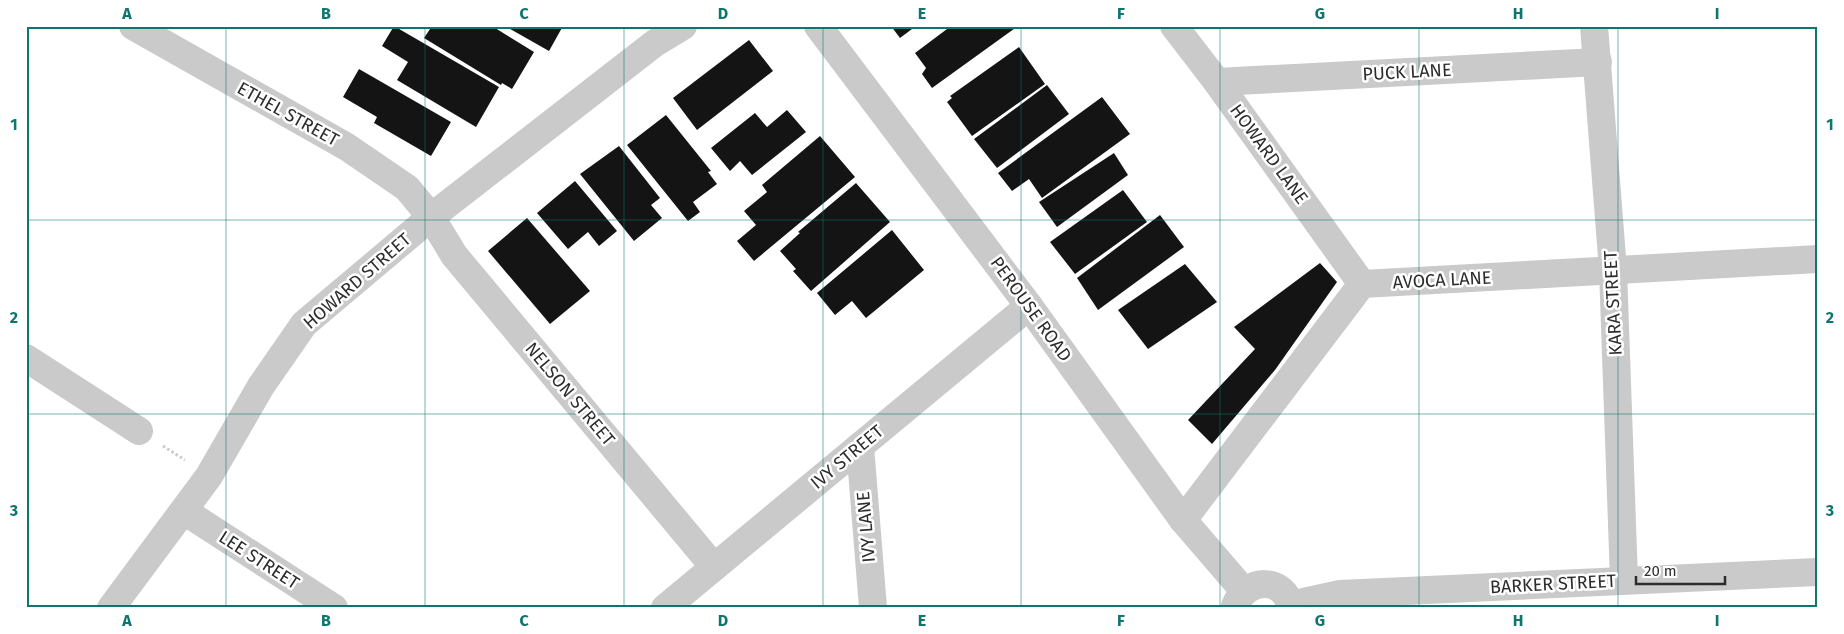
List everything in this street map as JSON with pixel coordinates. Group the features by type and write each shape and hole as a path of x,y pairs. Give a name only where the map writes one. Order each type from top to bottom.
{"street":[{"name":"ETHEL STREET","path":"133,26 347,147 407,188 431,217"},
{"name":"HOWARD STREET","path":"111,608 209,476 261,386 304,324 431,217 661,34 683,26"},
{"name":"PEROUSE ROAD","path":"818,26 1030,306 1239,599"},
{"name":"HOWARD LANE","path":"1174,26 1217,82 1362,284"},
{"name":"KARA STREET","path":"1594,26 1613,270 1624,580"},
{"name":"PUCK LANE","path":"1217,82 1598,62"},
{"name":"NELSON STREET","path":"431,217 454,255 714,567"},
{"name":"AVOCA LANE","path":"1362,284 1818,259"},
{"path":"1182,520 1362,284"},
{"name":"IVY STREET","path":"665,608 1030,306"},
{"path":"26,358 139,431"},
{"name":"IVY LANE","path":"860,446 872,608"},
{"name":"LEE STREET","path":"184,512 334,608"},
{"name":"BARKER STREET","path":"1290,606 1340,594 1818,572"},
{"path":"1239,599 1259,584 1267,584 1282,591 1287,597 1290,606"}],"building":[{"path":"394,26 499,87 476,127 397,80 408,62 382,46"},
{"path":"432,26 492,26 534,52 512,89 502,83 501,85 424,38"},
{"path":"505,26 563,26 549,51"},
{"path":"891,26 916,26 900,38"},
{"path":"951,26 1018,26 932,88 922,74 926,68 915,53"},
{"path":"749,40 773,71 697,130 673,98"},
{"path":"1019,47 1045,84 972,136 947,102 952,98 950,96"},
{"path":"359,69 451,122 431,156 374,123 377,117 343,97"},
{"path":"1047,85 1069,114 997,168 974,139"},
{"path":"1102,97 1130,134 1042,198 1029,179 1012,191 998,173"},
{"path":"787,110 806,132 752,175 740,161 730,171 711,148 755,113 767,127"},
{"path":"666,115 711,171 708,172 717,184 693,202 700,212 688,221 627,145"},
{"path":"820,136 855,177 754,261 737,241 756,225 744,211 767,192 762,185"},
{"path":"619,146 660,198 651,205 662,218 634,241 580,174"},
{"path":"1114,153 1128,175 1057,227 1039,202"},
{"path":"575,181 617,231 599,246 588,232 568,249 537,213"},
{"path":"856,183 890,222 811,291 793,271 796,269 780,251 800,233 798,232"},
{"path":"1123,190 1147,222 1075,274 1050,242"},
{"path":"1160,215 1184,247 1098,310 1077,278"},
{"path":"527,218 590,291 550,324 488,251"},
{"path":"892,230 924,270 866,318 852,301 835,315 817,293"},
{"path":"1320,263 1337,282 1275,370 1212,444 1188,420 1255,349 1234,327"},
{"path":"1185,264 1217,302 1148,349 1118,310"}]}
